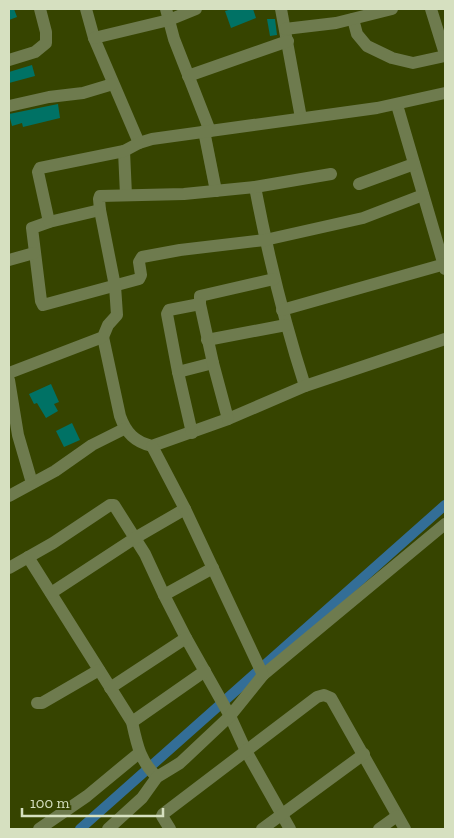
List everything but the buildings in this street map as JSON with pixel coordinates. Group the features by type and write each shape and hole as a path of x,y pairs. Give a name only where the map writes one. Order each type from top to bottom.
{"street":[{"path":"9,60 35,52 46,43 46,32 40,9"},
{"path":"86,9 94,38 139,143"},
{"path":"94,38 167,14 196,9"},
{"path":"281,9 301,118"},
{"path":"188,76 287,35 392,9"},
{"path":"352,19 357,34 367,46 392,58 413,63 445,55 431,9"},
{"path":"167,14 207,131 216,191"},
{"path":"9,106 49,97 83,93 113,84"},
{"path":"50,222 38,172 40,168 124,151 139,143 160,138 397,105 445,93"},
{"path":"282,310 445,266 397,105"},
{"path":"124,151 126,195"},
{"path":"359,184 414,164"},
{"path":"331,174 255,187 216,191 166,195 100,196 100,210 115,286 117,313 108,325 103,337 124,429 138,441 152,446 228,419 305,386 445,339"},
{"path":"255,187 274,279 305,386"},
{"path":"100,210 32,228 40,302 43,305 115,286 141,277 139,262 142,257 180,250 265,240 364,218 423,195"},
{"path":"9,260 34,253"},
{"path":"228,419 212,363 199,298 202,295 274,279"},
{"path":"192,433 178,372 168,312 200,304"},
{"path":"207,340 286,325"},
{"path":"9,373 103,337"},
{"path":"178,372 212,363"},
{"path":"9,380 14,438 32,483"},
{"path":"9,496 55,470 87,448 124,429"},
{"path":"152,446 185,509 263,675"},
{"path":"9,568 111,504 114,506 149,561 186,638 290,829"},
{"path":"51,593 135,538 185,509"},
{"path":"108,829 142,798 157,777 180,763 230,716 263,675 445,524"},
{"path":"28,557 132,722 139,753 149,770 157,777"},
{"path":"164,595 212,568"},
{"path":"110,688 186,638"},
{"path":"37,704 99,670"},
{"path":"132,722 205,671"},
{"path":"170,829 162,816 163,814 317,697 324,695 331,698 405,829"},
{"path":"39,829 87,796 139,753"},
{"path":"262,829 364,754"},
{"path":"379,829 397,816"}],"waterway":[{"path":"80,829 445,505"}]}
